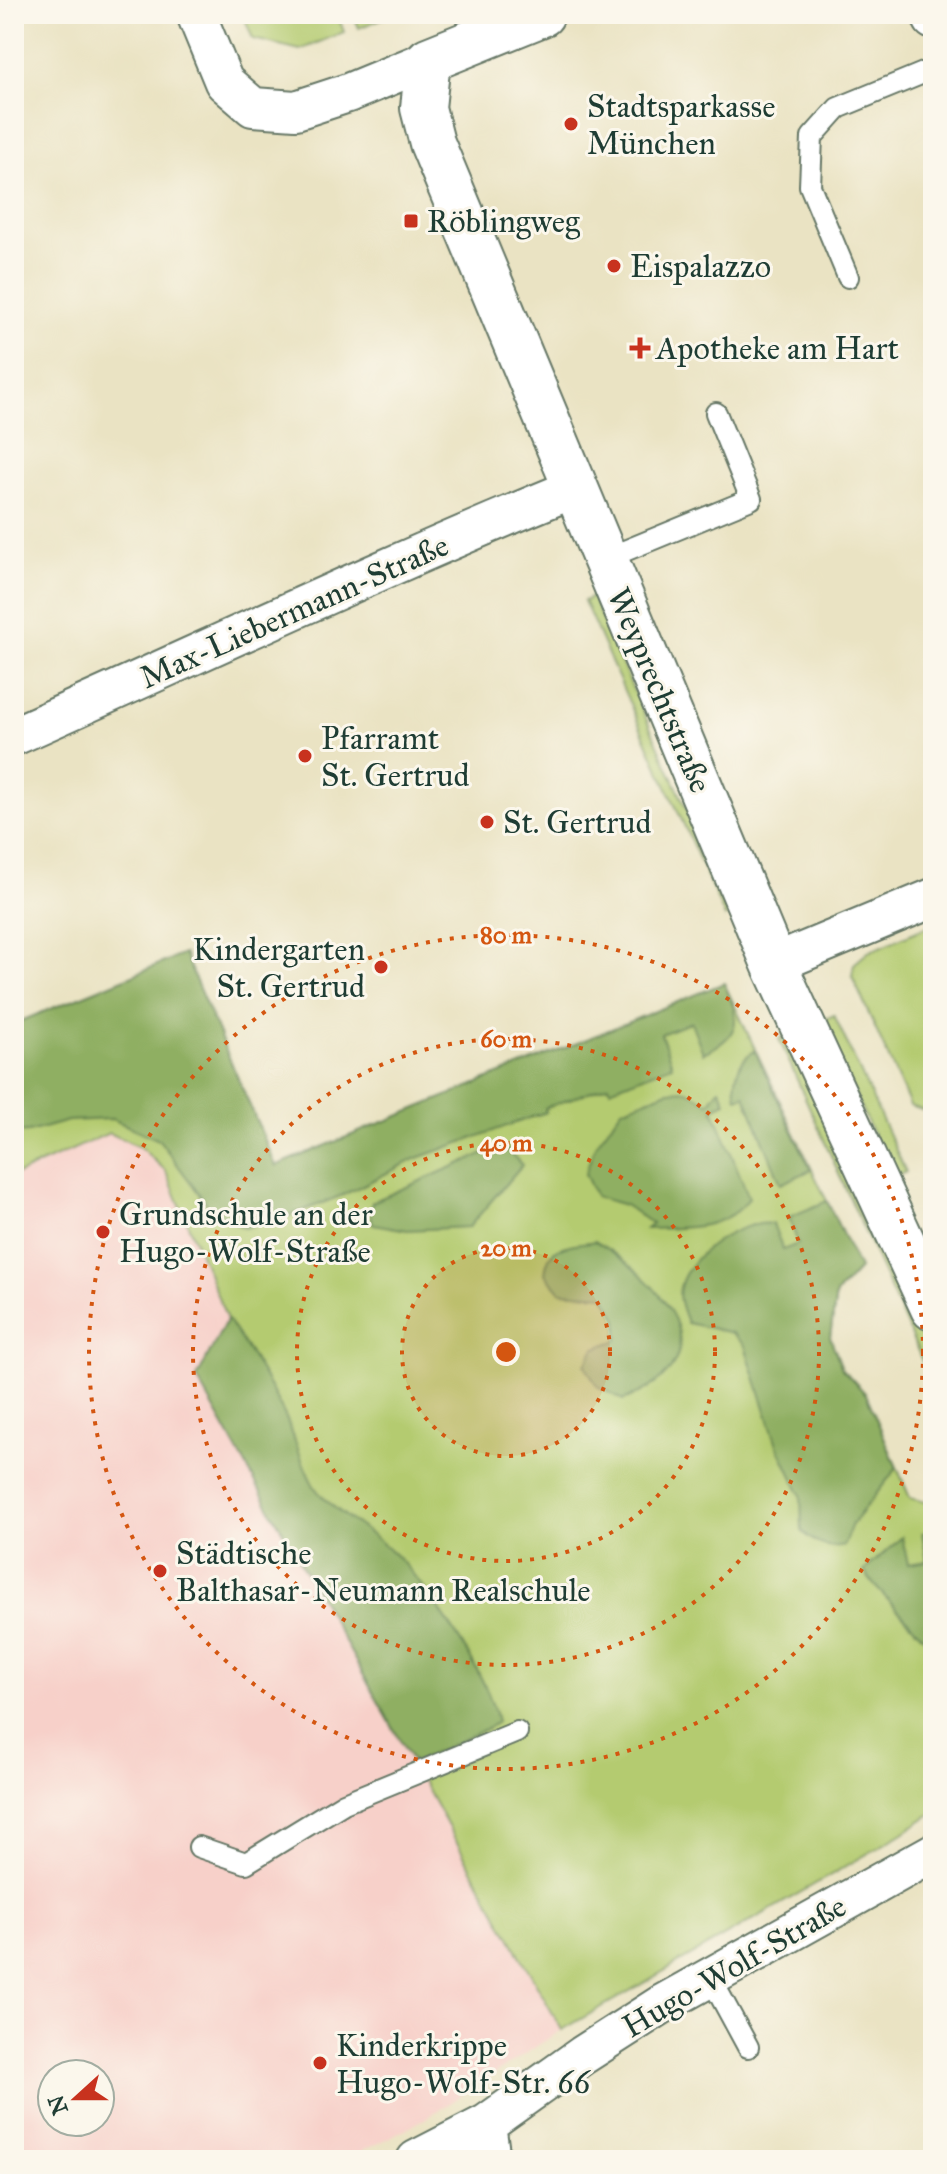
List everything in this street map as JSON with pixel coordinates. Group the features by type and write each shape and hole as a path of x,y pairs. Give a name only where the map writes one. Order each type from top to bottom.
{"street":[{"path":"196,14 224,82 253,107 296,110 348,93 542,14"},
{"path":"930,14 933,20"},
{"name":"Weyprechtstraße","path":"428,60 423,108 432,143 774,964 933,1308"},
{"name":"Max-Liebermann-Straße","path":"14,736 289,611 575,488"},
{"path":"774,964 933,898"},
{"name":"Hugo-Wolf-Straße","path":"416,2160 489,2142 583,2055 710,1977 933,1853"}],"lane":[{"path":"848,277 810,186 812,137 838,108 933,69"},
{"path":"605,559 751,499 716,413"},
{"path":"199,1847 246,1863 344,1803 517,1732"},
{"path":"710,1977 748,2047"}],"shaded area":[{"name":"Städtische Balthasar-Neumann Realschule","path":"108,1133 140,1147 166,1171 227,1319 197,1378 562,2030 423,2120 345,2160 14,2160 14,1172 16,1174"}],"green space":[{"path":"243,14 337,14 344,32 300,50 253,39"},
{"path":"353,14 393,14 359,28"},
{"path":"592,597 733,913 725,917 584,601"},
{"path":"933,924 933,1114 910,1106 852,976 854,964 868,952"},
{"path":"184,954 276,1166 724,983 859,1269 836,1294 830,1337 842,1368 866,1394 910,1498 933,1504 933,1813 562,2030 197,1378 227,1319 166,1171 140,1147 109,1133 16,1175 14,1172 14,1024"},
{"path":"184,954 276,1166 724,983 733,1006 734,1025 725,1040 703,1053 691,1022 661,1034 672,1065 610,1089 608,1085 545,1108 546,1112 415,1159 343,1195 289,1216 244,1228 212,1211 159,1140 112,1119 68,1121 14,1133 14,1024"},
{"path":"834,1015 906,1172 893,1178 821,1021"},
{"path":"787,1035 933,1350 933,1385 779,1039"},
{"path":"755,1051 811,1170 781,1184 745,1095 737,1098 740,1065"},
{"path":"720,1088 726,1102 713,1108 749,1198 739,1209 728,1217 702,1226 646,1229 652,1224 625,1205 596,1197 585,1174 595,1146 622,1109 668,1091 687,1090 709,1103"},
{"path":"503,1145 522,1165 469,1227 407,1230 373,1224 370,1211 372,1202"},
{"path":"827,1201 859,1269 836,1294 830,1337 842,1369 866,1394 897,1468 852,1524 844,1545 832,1547 816,1542 802,1531 801,1495 777,1445 745,1346 732,1333 687,1323 679,1296 685,1275 693,1263 717,1241 746,1227 773,1224 783,1250 798,1244 789,1217"},
{"path":"595,1241 642,1276 661,1297 675,1319 680,1342 674,1363 656,1383 623,1400 597,1386 585,1365 595,1348 618,1340 618,1319 604,1295 561,1292 545,1274 550,1256 561,1247"},
{"path":"227,1319 290,1426 314,1486 328,1502 403,1562 453,1629 482,1680 491,1703 497,1722 490,1727 413,1763 197,1378"},
{"path":"933,1530 933,1647 864,1571 902,1537 908,1564 927,1561 922,1533"}],"place":[{"name":"Stadtsparkasse München","path":"571,124"},
{"name":"Röblingweg","path":"411,221"},
{"name":"Eispalazzo","path":"614,266"},
{"name":"Apotheke am Hart","path":"640,348"},
{"name":"Pfarramt St. Gertrud","path":"305,756"},
{"name":"St. Gertrud","path":"487,822"},
{"name":"Kindergarten St. Gertrud","path":"381,967"},
{"name":"Grundschule an der Hugo-Wolf-Straße","path":"103,1232"},
{"name":"Städtische Balthasar-Neumann Realschule","path":"160,1571"},
{"name":"Kinderkrippe Hugo-Wolf-Str. 66","path":"320,2063"}]}
